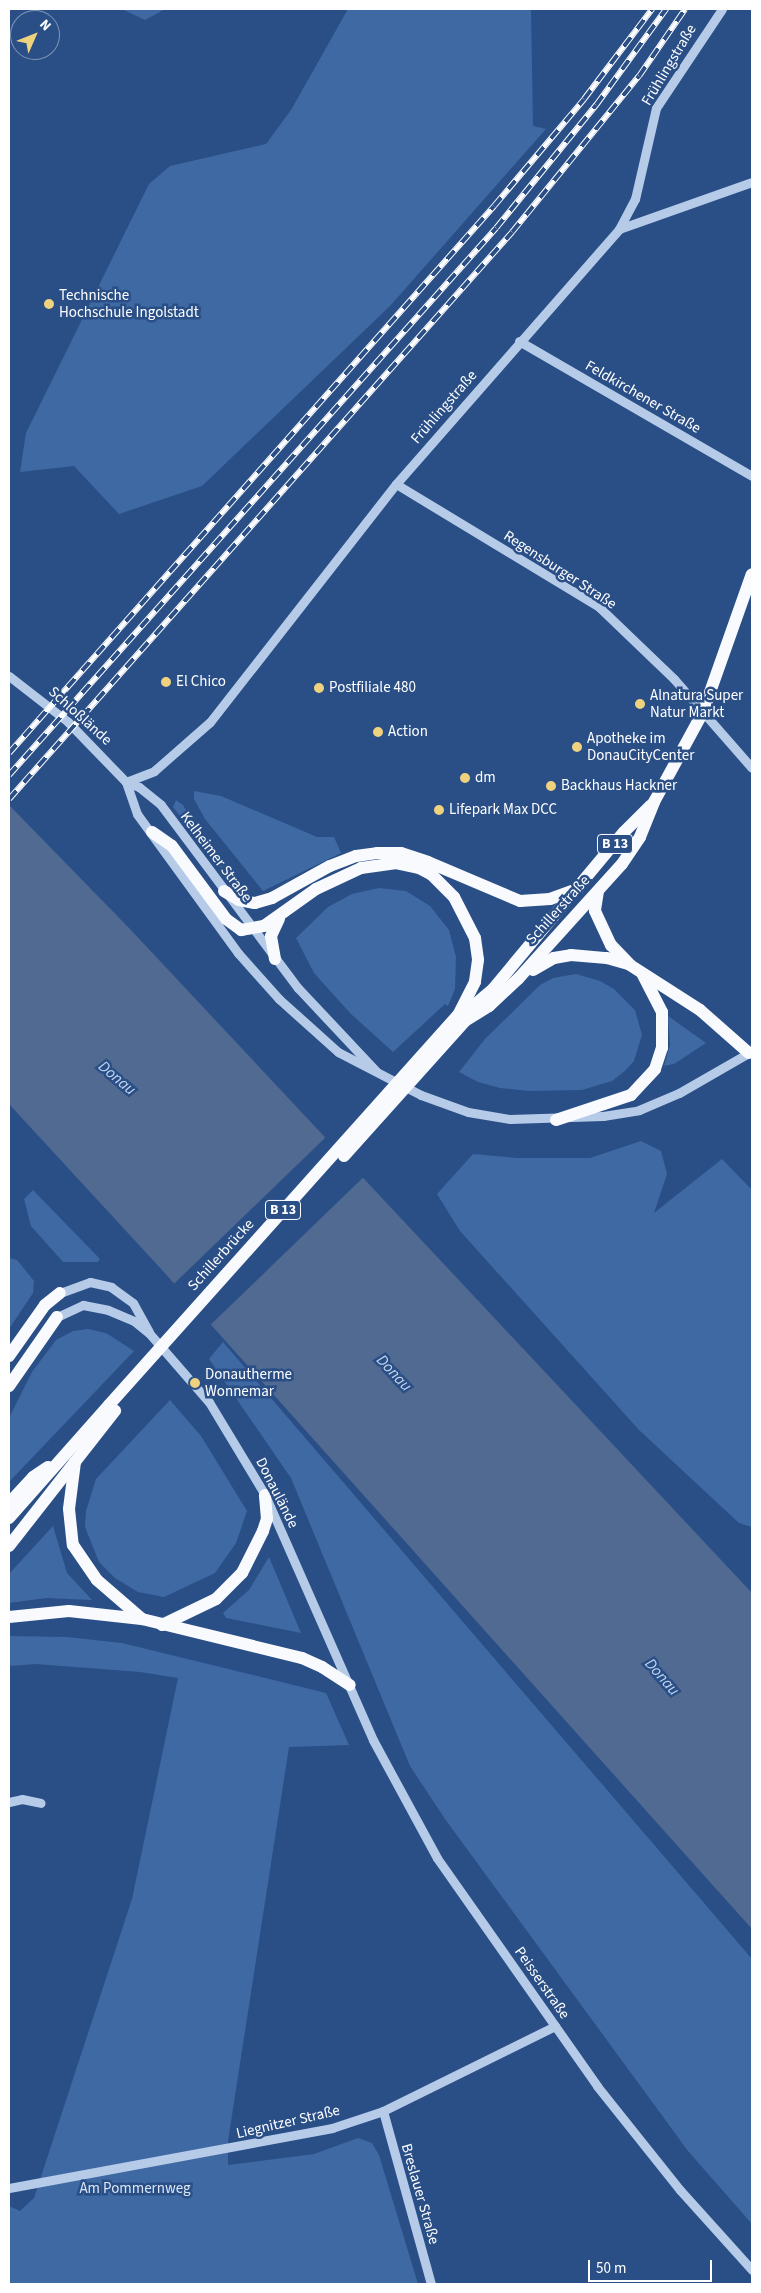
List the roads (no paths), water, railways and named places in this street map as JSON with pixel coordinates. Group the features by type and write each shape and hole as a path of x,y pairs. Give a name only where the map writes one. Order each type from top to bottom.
{"main road":[{"name":"Schillerstraße","path":"461,1018 489,1006 518,980 598,891 640,837 654,802 703,712 752,574"},
{"name":"Schillerstraße","path":"461,1018 492,989 629,826 654,802"},
{"path":"152,832 172,846 233,926 253,929 278,918 330,880 377,864 406,864 432,875 454,897 475,938 475,982 461,1018"},
{"path":"224,891 239,900 255,902 272,898 356,856 393,853 428,862 520,901 550,899 578,889"},
{"path":"556,1120 631,1095 655,1069 662,1048 662,1012 653,988 604,937 595,911 598,891"},
{"path":"275,959 271,936 278,918"},
{"path":"518,980 554,958 571,954 607,958 635,968 700,1010 751,1052"},
{"name":"Schillerbrücke","path":"112,1408 461,1018"},
{"path":"9,1356 45,1305 60,1293"},
{"path":"9,1386 58,1317"},
{"name":"B 13","path":"9,1546 76,1462 112,1408"},
{"name":"B 13","path":"9,1518 57,1463 112,1408"},
{"path":"76,1462 69,1509 73,1545 97,1580 142,1619"},
{"path":"9,1503 42,1469 57,1463"},
{"path":"162,1625 216,1599 242,1573 267,1519 265,1495"},
{"path":"9,1617 69,1611 142,1619 302,1658 322,1667 350,1686"}],"street":[{"name":"Frühlingstraße","path":"126,782 154,772 210,722 396,484 519,341 619,229 635,199 656,108 722,9"},
{"path":"619,229 752,182"},
{"name":"Feldkirchener Straße","path":"519,341 752,476"},
{"name":"Regensburger Straße","path":"396,484 599,608 644,649 752,768"},
{"name":"Schloßlände","path":"9,676 68,722 126,782"},
{"path":"126,782 132,806 238,953 279,999 325,1042 380,1075 421,1095 468,1112 510,1119 556,1120 639,1110 679,1093 751,1052"},
{"name":"Kelheimer Straße","path":"126,782 139,787 161,805 275,959 317,1012 380,1075"},
{"path":"60,1293 90,1282 111,1287 133,1303 149,1333"},
{"path":"58,1317 83,1305 96,1306 120,1315 149,1333"},
{"name":"Donaulände","path":"149,1333 209,1402 265,1495 350,1686"},
{"name":"Peisserstraße","path":"350,1686 402,1797 438,1858 597,2086 674,2182 752,2270"},
{"path":"9,1802 22,1799 41,1804"},
{"name":"Liegnitzer Straße","path":"9,2188 275,2141 332,2128 383,2111 475,2068 554,2026"},
{"name":"Breslauer Straße","path":"383,2111 431,2284"}],"water":[{"name":"Donau","path":"9,805 129,928 752,1593 752,1929 162,1270 9,1104"}],"railway":[{"path":"9,753 494,206 584,99 652,9"},
{"path":"9,775 496,228 596,105 666,9"},
{"path":"9,799 512,232 639,76 685,9"}],"place":[{"name":"Technische Hochschule Ingolstadt","path":"49,304"},
{"name":"El Chico","path":"166,682"},
{"name":"Postfiliale 480","path":"319,688"},
{"name":"Alnatura Super Natur Markt","path":"640,704"},
{"name":"Action","path":"378,732"},
{"name":"Apotheke im DonauCityCenter","path":"577,747"},
{"name":"dm","path":"465,778"},
{"name":"Backhaus Hackner","path":"551,786"},
{"name":"Lifepark Max DCC","path":"439,810"},
{"name":"Donautherme Wonnemar","path":"195,1383"}],"park label":[{"name":"Am Pommernweg","path":"135,2189"}]}
